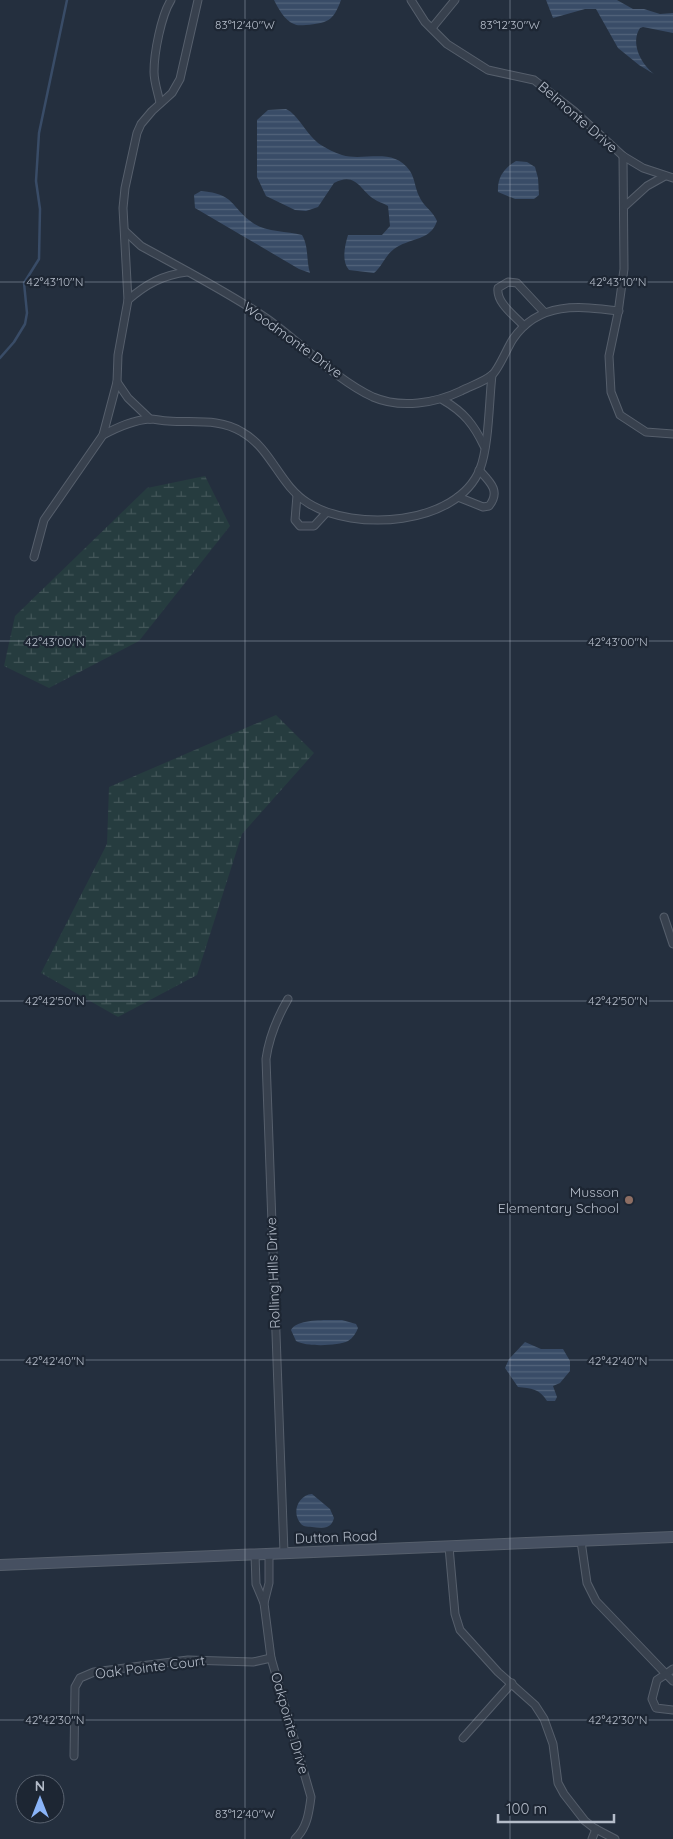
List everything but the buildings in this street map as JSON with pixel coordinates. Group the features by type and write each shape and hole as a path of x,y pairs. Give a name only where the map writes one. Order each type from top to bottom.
{"street":[{"path":"160,103 154,74 155,59 166,12 171,0"},
{"path":"34,557 44,520 103,435 117,382 118,355 128,300 123,198 137,133 152,111 172,93 180,79 198,0"},
{"name":"Belmonte Drive","path":"411,0 425,22 447,44 488,70 534,80 574,111 623,156 643,168 673,178"},
{"path":"432,28 455,0"},
{"path":"623,156 625,206 624,270 619,311 609,356 611,392 620,415 646,432 673,434"},
{"path":"625,206 647,186 665,176"},
{"name":"Woodmonte Drive","path":"126,232 141,246 268,320 300,346 374,397 426,403 443,400 492,375"},
{"path":"128,300 153,281 171,274 188,272"},
{"path":"524,326 497,294 498,288 503,284 517,283 544,312"},
{"path":"103,435 120,426 150,419 207,421 225,425 242,431 257,442 272,460 283,480 297,495 326,513 345,518 370,520 419,515 443,508 458,497 479,470 484,446 492,375 505,351 524,326 544,312 557,308 576,306 619,311"},
{"path":"117,382 128,398 150,419"},
{"path":"443,400 459,409 473,423 484,446"},
{"path":"458,497 482,507 489,506 494,499 495,492 479,470"},
{"path":"297,495 295,520 300,526 314,526 326,513"},
{"path":"664,917 673,944"},
{"name":"Rolling Hills Drive","path":"284,1553 266,1059 269,1041 277,1018 288,998"},
{"name":"Dutton Road","path":"0,1565 673,1537"},
{"path":"581,1541 587,1583 596,1601 673,1681"},
{"path":"449,1546 455,1614 460,1630 476,1651 535,1705 544,1720 553,1744 558,1783 564,1794 585,1821 596,1830 615,1839"},
{"name":"Oakpointe Drive","path":"255,1554 256,1584 264,1603 271,1658 311,1797 309,1814 301,1834 295,1839"},
{"name":"Oakpointe Drive","path":"264,1603 269,1583 269,1554"},
{"path":"256,1584 269,1583"},
{"name":"Oak Pointe Court","path":"74,1756 74,1687 80,1678 94,1672 188,1660 252,1662 271,1658"},
{"path":"673,1669 657,1680 652,1699 656,1708 673,1710"},
{"path":"464,1738 512,1683"},
{"path":"592,1839 596,1830"}],"green space":[{"path":"205,476 230,526 139,641 49,688 4,666 15,616 147,488"},
{"path":"276,715 314,753 242,834 197,975 118,1017 41,973 107,844 109,787"}],"water":[{"path":"274,0 341,0 335,13 328,20 319,23 295,25 282,14"},
{"path":"546,0 617,0 633,9 644,9 660,14 673,13 673,33 643,27 640,28 637,34 638,53 645,65 654,74 618,48 596,9 585,9 553,18"},
{"path":"286,109 295,115 316,141 334,152 351,157 387,157 403,163 412,174 421,200 437,221 430,232 397,247 387,256 374,273 349,270 344,258 348,235 382,235 390,226 388,206 374,199 357,183 348,179 334,183 318,207 306,211 295,210 266,196 257,177 257,120 268,110"},
{"path":"516,161 527,162 535,167 539,195 534,199 515,199 498,192 502,174"},
{"path":"201,191 227,198 258,226 270,230 302,235 306,244 310,273 299,269 195,208 194,195"},
{"path":"342,1320 356,1324 358,1328 350,1340 343,1343 314,1345 301,1343 296,1341 291,1330 300,1323"},
{"path":"525,1342 541,1349 563,1349 570,1361 570,1371 560,1383 553,1386 557,1397 555,1401 547,1401 535,1390 518,1387 505,1368 509,1359"},
{"path":"312,1494 330,1509 334,1518 331,1525 323,1528 305,1526 298,1520 296,1510 300,1501 307,1495"}],"waterway":[{"path":"0,358 14,342 25,324 27,313 24,283 39,259 40,209 36,181 39,133 67,0"}],"place":[{"name":"Musson Elementary School","path":"629,1200"}]}
